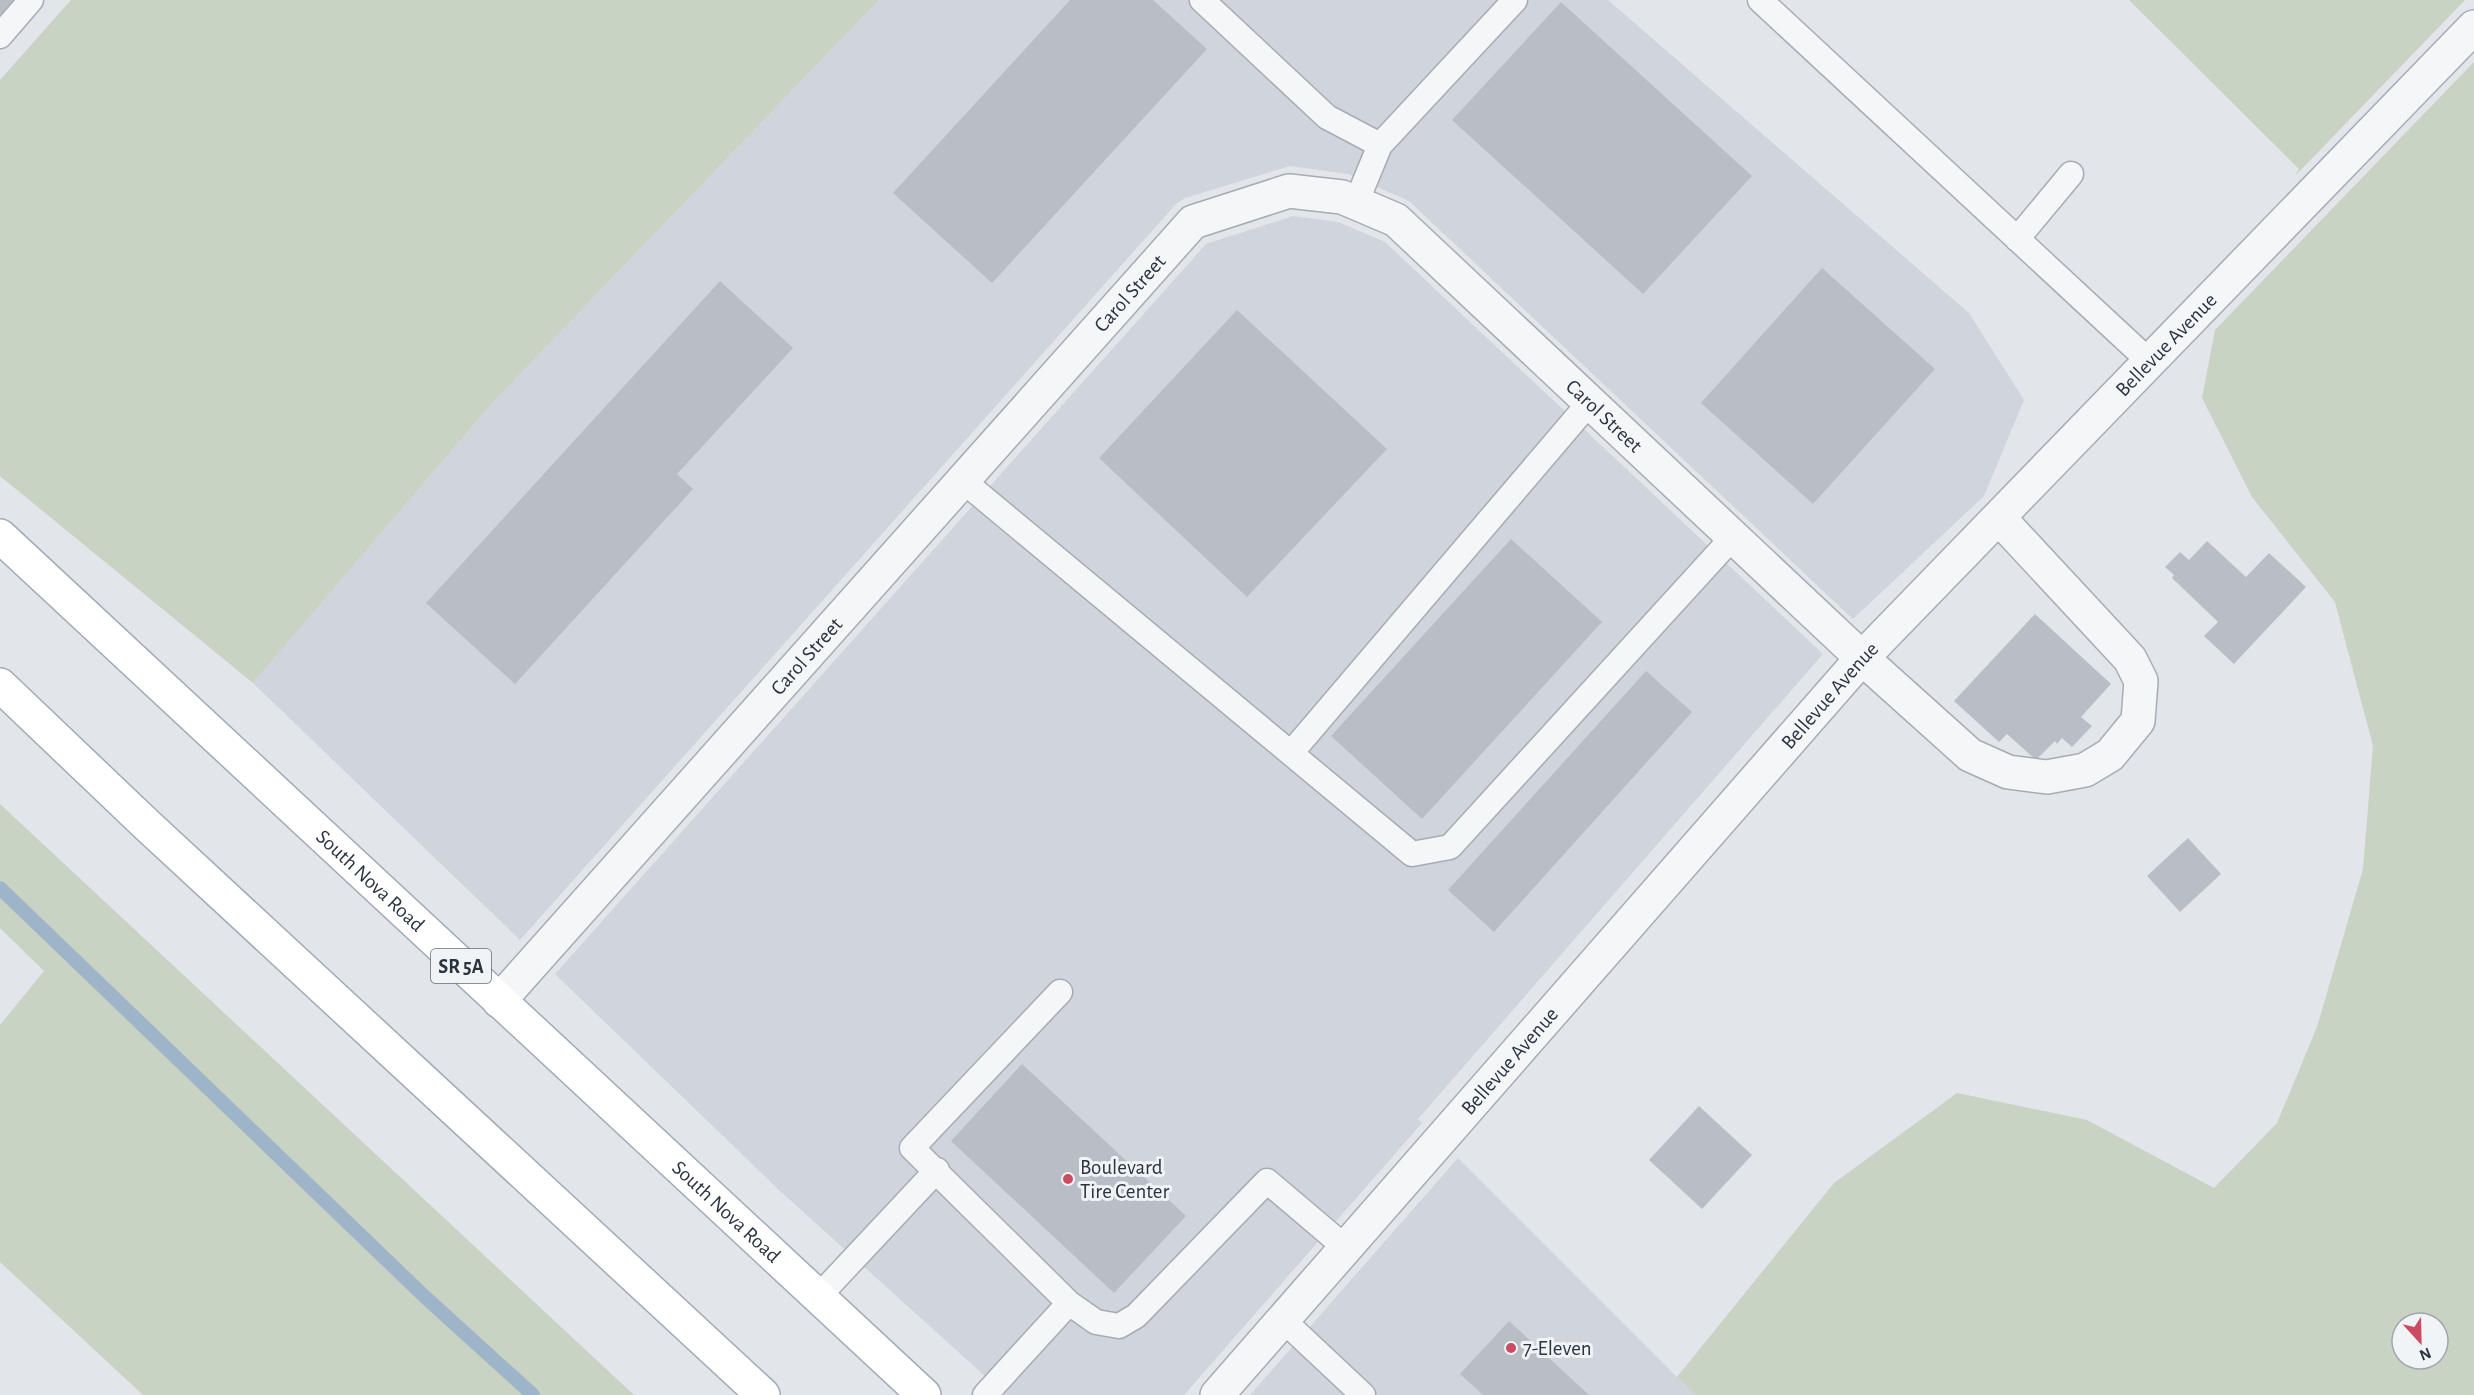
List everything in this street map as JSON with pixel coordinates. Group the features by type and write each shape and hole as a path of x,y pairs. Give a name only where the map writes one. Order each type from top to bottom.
{"main road":[{"name":"South Nova Road","path":"0,536 924,1395"},
{"path":"0,685 164,841 763,1395"}],"street":[{"name":"Bellevue Avenue","path":"1217,1395 1862,658 2474,27"},
{"name":"Carol Street","path":"499,1001 1193,222 1289,191 1342,197 1396,220 1862,658 1970,755 2008,772 2047,777 2085,770 2110,755 2138,721 2141,681 2130,659 1999,518"}],"lane":[{"path":"0,36 31,0"},
{"path":"1202,0 1327,117 1380,145"},
{"path":"1356,203 1380,145 1515,0"},
{"path":"1760,0 2150,362"},
{"path":"2017,239 2071,174"},
{"path":"1291,753 1590,402"},
{"path":"962,480 1412,854 1450,847 1733,537"},
{"path":"1060,992 912,1148 1069,1303 1096,1322 1119,1326 1136,1316 1267,1181 1346,1248"},
{"path":"818,1297 936,1170"},
{"path":"985,1395 1069,1303"},
{"path":"1283,1320 1361,1394"}],"shaded area":[{"path":"879,0 1608,0 1969,313 2024,400 1984,496 1853,619 1409,201 1348,174 1290,166 1185,198 1176,204 520,940 253,683 494,401"},
{"path":"1293,216 1338,222 1385,242 1823,654 1418,1119 1422,1123 1184,1395 1006,1395 779,1190 555,974 1206,244"},
{"path":"1458,1158 1677,1377 1696,1395 1250,1395"}],"green space":[{"path":"71,0 879,0 494,401 253,683 0,476 0,80"},
{"path":"2129,0 2465,0 2295,176 2299,169"},
{"path":"2474,62 2474,1395 1696,1395 1677,1377 1834,1183 1957,1093 2087,1120 2214,1188 2277,1123 2317,1027 2363,869 2373,746 2335,602 2252,497 2202,398 2215,330"},
{"path":"0,804 634,1395 143,1395 0,1262 0,1025 44,971 0,928"}],"building":[{"path":"0,0 14,0 0,16"},
{"path":"1070,0 1153,0 1207,49 992,283 893,193"},
{"path":"1561,2 1752,176 1643,294 1452,120"},
{"path":"1822,268 1935,369 1813,504 1701,403"},
{"path":"720,281 793,348 677,474 693,489 515,684 426,603"},
{"path":"1237,310 1387,449 1247,597 1099,458"},
{"path":"1511,539 1602,622 1422,819 1331,736"},
{"path":"2207,541 2246,577 2269,553 2306,587 2234,664 2204,636 2218,622 2172,578 2174,575 2165,567 2180,552 2189,560"},
{"path":"2035,614 2111,684 2081,717 2092,726 2072,747 2062,738 2057,744 2055,741 2036,760 2007,734 1999,742 1954,701"},
{"path":"1646,671 1692,712 1494,932 1448,890"},
{"path":"2188,838 2221,874 2180,912 2147,876"},
{"name":"Boulevard Tire Center","path":"1022,1064 1186,1216 1114,1293 951,1141"},
{"path":"1699,1106 1752,1155 1702,1209 1649,1160"},
{"name":"7-Eleven","path":"1509,1321 1589,1395 1483,1395 1460,1374"}],"waterway":[{"path":"0,888 424,1296 533,1395"}],"place":[{"name":"Boulevard Tire Center","path":"1068,1179"},
{"name":"7-Eleven","path":"1511,1348"}]}
